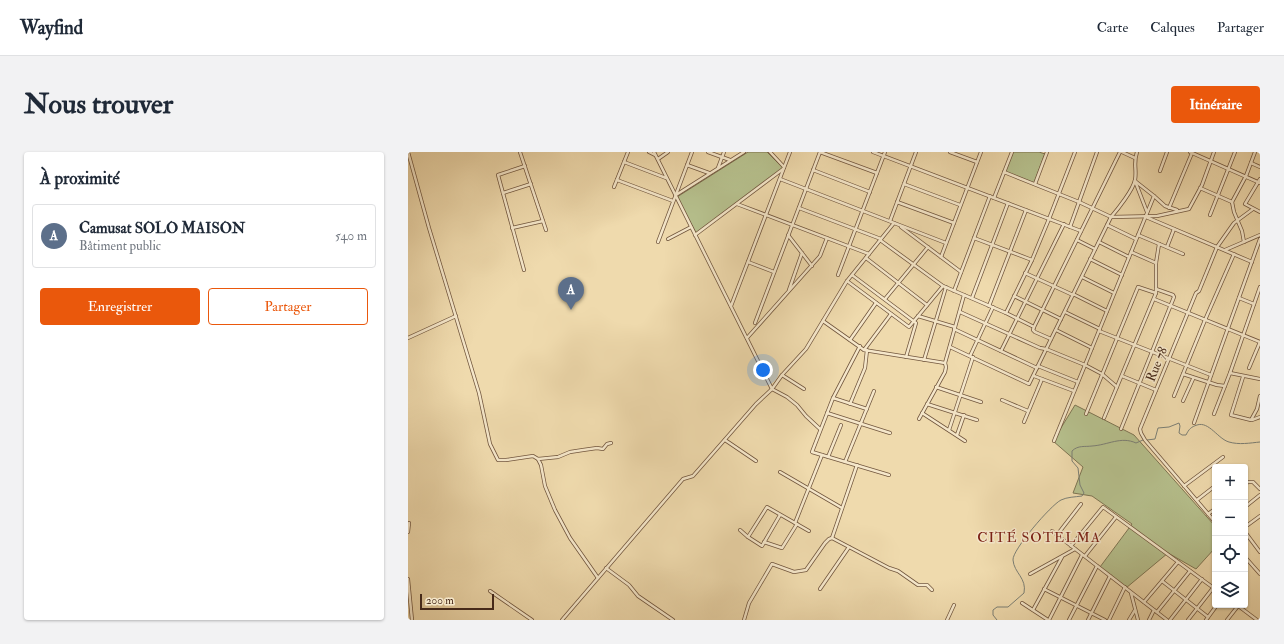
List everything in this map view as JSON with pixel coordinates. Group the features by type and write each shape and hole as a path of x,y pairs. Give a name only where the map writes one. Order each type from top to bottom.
{"street":[{"path":"408,152 429,228 479,393 490,444 498,460 533,456 538,459 558,457 570,452 603,448 607,444 611,443"},
{"path":"520,152 546,230"},
{"path":"614,187 628,152"},
{"path":"648,152 655,153 772,389 787,397 797,405 820,429"},
{"path":"658,159 668,152"},
{"path":"658,242 692,152"},
{"path":"708,152 730,161"},
{"path":"718,168 724,152"},
{"path":"675,196 744,152"},
{"path":"770,152 784,167"},
{"path":"731,307 790,152"},
{"path":"755,323 820,152 877,174"},
{"path":"873,152 1081,231"},
{"path":"838,275 885,152"},
{"path":"890,221 916,152"},
{"path":"951,152 977,162"},
{"path":"941,257 981,152"},
{"path":"994,198 1012,152"},
{"path":"1035,184 1046,152"},
{"path":"1006,313 1032,260 1075,152"},
{"path":"1070,226 1097,152"},
{"path":"1051,339 1035,332 1033,330 1034,327 1121,152 1134,158"},
{"path":"1137,152 1134,158 1135,181 1147,213"},
{"path":"1160,171 1167,152"},
{"path":"1169,208 1191,152 1259,181 1245,204 1260,211"},
{"path":"1004,172 1079,202 1111,217 1157,216 1189,209 1200,188 1214,152"},
{"path":"1210,215 1235,152"},
{"path":"1244,242 1242,231 1234,212 1232,202 1246,176 1255,152"},
{"path":"624,162 667,178"},
{"path":"1251,163 1260,167"},
{"path":"687,165 710,174"},
{"path":"524,270 498,174 525,166"},
{"path":"696,235 784,167"},
{"path":"813,170 870,192"},
{"path":"617,180 673,201"},
{"path":"780,180 946,243"},
{"path":"1135,181 1163,204 1169,208 1179,211"},
{"path":"950,347 1030,384 1098,242 1111,217 1125,200 1135,181"},
{"path":"503,193 531,184"},
{"path":"904,184 960,205"},
{"path":"1200,188 1232,202"},
{"path":"954,291 990,196"},
{"path":"1054,441 1154,196"},
{"path":"897,202 954,223"},
{"path":"972,298 1008,203"},
{"path":"737,204 869,254"},
{"path":"799,208 881,239 944,287 993,307 1034,327"},
{"name":"Rue 78","path":"1212,519 1145,440 1140,429 1196,293 1199,290 1217,247 1237,220 1253,209"},
{"path":"989,306 1026,210"},
{"path":"1145,217 1252,262"},
{"path":"512,228 543,222"},
{"path":"562,620 683,479 693,476 806,349 847,281 894,223"},
{"path":"898,224 961,272"},
{"path":"1001,351 1064,224"},
{"path":"1107,225 1136,239"},
{"path":"668,239 691,227"},
{"path":"1167,247 1174,229"},
{"path":"788,235 812,266"},
{"path":"1138,235 1183,254"},
{"path":"1224,250 1260,235"},
{"path":"747,338 820,256 827,238"},
{"path":"974,238 1032,260"},
{"path":"1194,423 1260,239"},
{"path":"1077,240 1095,249"},
{"path":"1098,242 1129,258"},
{"path":"1104,418 1156,293 1156,263 1159,244"},
{"path":"885,299 928,247"},
{"path":"1131,252 1156,263"},
{"path":"788,292 802,253"},
{"path":"1174,396 1234,254"},
{"path":"866,258 927,305"},
{"path":"1090,260 1122,275"},
{"path":"748,262 774,272"},
{"path":"1025,273 1107,311"},
{"path":"852,275 916,323 906,357"},
{"path":"1082,277 1114,293"},
{"path":"847,281 909,327 944,287"},
{"path":"924,360 936,321 944,287"},
{"path":"1086,414 1138,287 1156,293"},
{"path":"1214,414 1260,287"},
{"path":"1121,429 1174,297 1173,294 1156,288"},
{"path":"919,419 945,372 945,363 964,295"},
{"path":"1014,296 1061,319"},
{"path":"1239,298 1254,304"},
{"path":"1154,299 1260,342 1249,368"},
{"path":"850,340 876,303"},
{"path":"949,430 971,357 993,307"},
{"path":"960,312 1009,335 1085,365 1102,374 1117,387"},
{"path":"1065,312 1117,338 1211,375"},
{"path":"850,404 865,368 865,350 891,314"},
{"path":"408,338 456,316"},
{"path":"918,316 955,328 1001,351 1078,382"},
{"path":"823,321 865,350 945,363"},
{"path":"1056,330 1092,348"},
{"path":"860,346 833,398 812,452 889,475"},
{"path":"1230,373 1260,380"},
{"path":"1183,374 1193,379 1225,386"},
{"path":"782,375 804,389"},
{"path":"1034,376 1074,391"},
{"path":"1122,376 1156,390"},
{"path":"1243,377 1231,415 1251,420 1260,418"},
{"path":"1024,422 1042,379"},
{"path":"1183,401 1193,379"},
{"path":"936,387 981,402"},
{"path":"846,462 874,391"},
{"path":"1251,420 1257,409 1260,396"},
{"path":"833,398 867,409"},
{"path":"1002,400 1028,412"},
{"path":"927,404 977,420"},
{"path":"827,413 890,433"},
{"path":"922,413 965,441"},
{"path":"957,435 964,416"},
{"path":"828,457 841,425"},
{"path":"725,440 756,461"},
{"path":"764,542 782,548 796,524 822,455"},
{"path":"1184,486 1223,457"},
{"path":"538,459 545,486 555,510 570,538 598,578"},
{"path":"744,620 748,603 772,564 794,572 806,570 829,539 832,538 857,466"},
{"path":"780,472 842,508"},
{"path":"1248,482 1253,482 1260,489"},
{"path":"1196,500 1212,488"},
{"path":"1248,505 1260,495"},
{"path":"1057,535 1081,504"},
{"path":"748,537 767,507 809,531"},
{"path":"1071,546 1103,507 1212,587"},
{"path":"1208,514 1212,511"},
{"path":"740,530 762,546 780,515"},
{"path":"1022,603 1048,620 1084,556 1116,517"},
{"path":"1248,525 1259,517"},
{"path":"408,532 409,523"},
{"path":"1052,531 1168,620 1202,580"},
{"path":"1248,536 1260,552"},
{"path":"832,538 888,568 898,571 918,585 927,585 932,590"},
{"path":"820,589 849,547"},
{"path":"1030,574 1076,549"},
{"path":"1033,610 1062,557"},
{"path":"1248,560 1260,574"},
{"path":"1144,602 1178,562"},
{"path":"1069,620 1097,566"},
{"path":"606,568 629,585 638,596 670,619"},
{"path":"1149,620 1190,570"},
{"path":"1088,620 1110,576"},
{"path":"408,579 412,620"},
{"path":"1162,581 1207,619 1215,608"},
{"path":"1109,620 1125,587"},
{"path":"1044,589 1105,620"},
{"path":"1188,620 1212,590"},
{"path":"490,591 532,620"},
{"path":"1131,592 1138,620"},
{"path":"947,620 954,604"},
{"path":"1226,620 1235,608"},
{"path":"1241,608 1257,620"},
{"path":"1130,620 1135,609"},
{"path":"1249,620 1252,616"}],"green space":[{"path":"748,152 767,152 783,168 696,233 677,197"},
{"path":"1012,152 1039,152 1045,154 1034,183 1005,172"},
{"path":"1075,405 1134,435 1212,523 1212,551 1196,569 1168,553 1126,588 1100,567 1132,524 1092,496 1073,493 1083,467 1053,441"}],"waterway":[{"path":"1147,440 1155,439 1158,428 1169,427 1179,423 1179,433 1182,435 1186,435 1193,427 1201,424 1229,442 1241,444 1260,442"},
{"path":"997,620 993,615 993,610 997,607 1008,607 1024,593 1024,583 1014,565 1013,560 1014,555 1025,538 1049,510 1061,500 1082,496 1084,493 1080,485 1078,468 1072,461 1072,451 1079,447 1125,440 1136,443 1143,440"}],"place":[{"name":"Camusat SOLO MAISON","path":"571,310"}],"district":[{"name":"CITÉ SOTELMA","path":"1039,537"}]}
